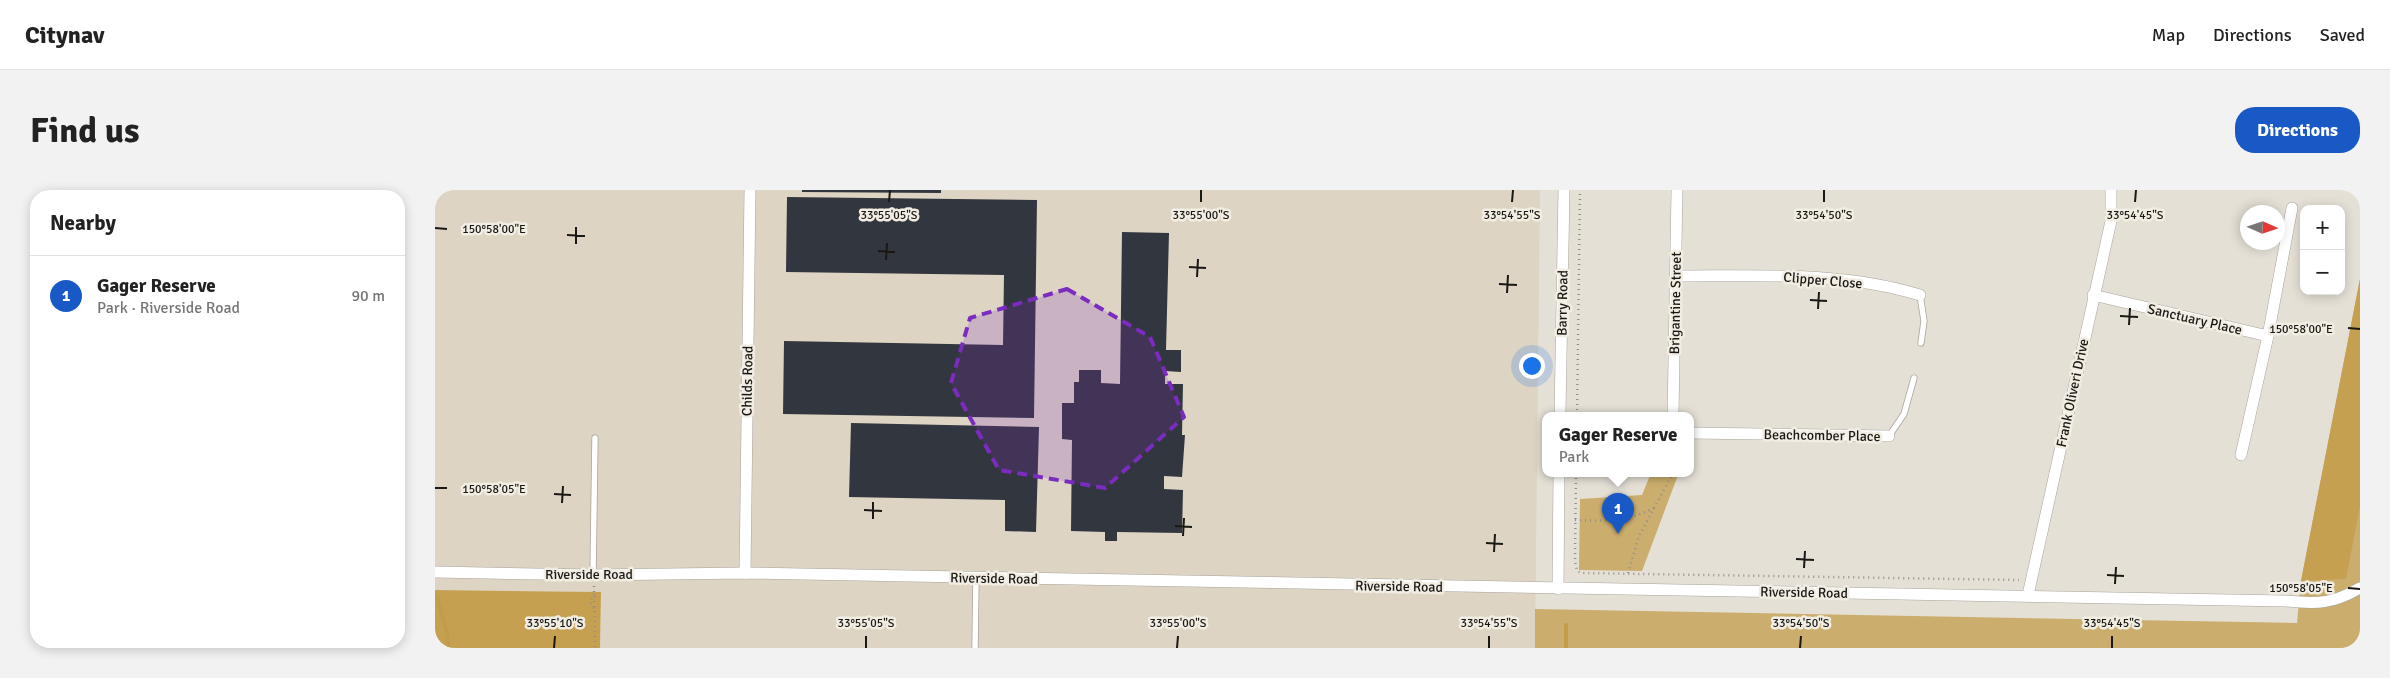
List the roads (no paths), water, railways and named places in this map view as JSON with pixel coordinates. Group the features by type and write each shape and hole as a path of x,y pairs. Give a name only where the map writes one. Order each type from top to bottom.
{"street":[{"name":"Childs Road","path":"745,573 750,190"},
{"name":"Barry Road","path":"1560,412 1564,190"},
{"name":"Brigantine Street","path":"1673,412 1677,190"},
{"name":"Frank Oliveri Drive","path":"2028,595 2093,295 2111,221 2111,190"},
{"path":"2241,454 2268,336 2292,208"},
{"name":"Clipper Close","path":"1676,276 1795,276 1891,286 1920,295"},
{"name":"Sanctuary Place","path":"2093,295 2268,336"},
{"name":"Beachcomber Place","path":"1694,433 1889,436"},
{"path":"1557,589 1559,477"},
{"name":"Riverside Road","path":"435,572 745,573 1557,589 2028,595 2286,601 2319,604 2343,598 2360,588"}],"lane":[{"name":"Clipper Close","path":"1920,295 1924,321 1921,343"},
{"name":"Beachcomber Place","path":"1889,436 1905,414 1913,378"},
{"path":"593,574 595,438"},
{"path":"975,648 976,578"}],"waterway":[{"path":"437,597 447,633 448,648"},
{"path":"1566,625 1566,648"}],"place":[{"name":"Gager Reserve","path":"1618,534"}]}
